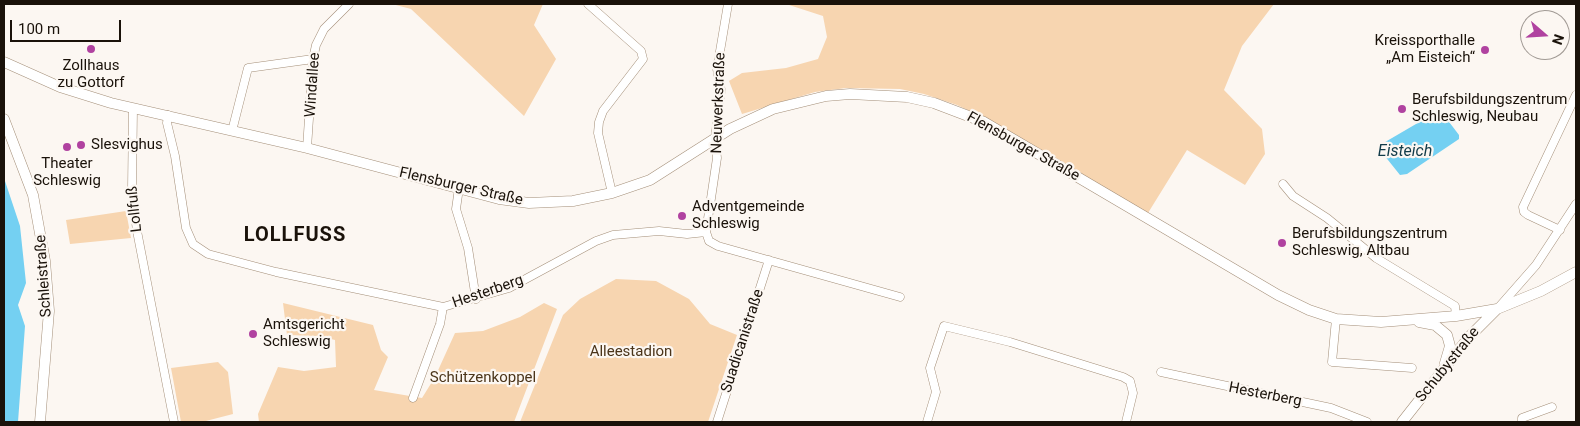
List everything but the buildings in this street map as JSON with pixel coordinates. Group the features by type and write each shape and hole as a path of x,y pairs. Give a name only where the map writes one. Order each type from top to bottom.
{"street":[{"name":"Windallee","path":"307,148 313,59 316,45 324,29 349,4"},
{"path":"588,4 641,52 643,59 603,111 600,122 598,133 612,193"},
{"name":"Neuwerkstraße","path":"706,232 717,158 715,139 721,90 717,69 728,4"},
{"path":"232,131 248,68 313,59"},
{"path":"4,62 67,90 133,108"},
{"path":"4,72 23,70"},
{"name":"Flensburger Straße","path":"133,108 307,148 499,199 529,204 573,201 612,193 650,180 730,129 773,109 826,96 850,94 896,96 934,103 984,122 1272,292 1309,310 1336,319 1361,322 1408,320 1456,316 1497,309 1541,291 1576,272"},
{"path":"1560,230 1528,215 1524,212 1523,207 1576,95"},
{"name":"Lollfuß","path":"133,108 132,190 136,232 174,422"},
{"name":"Hesterberg","path":"168,115 167,123 175,156 186,228 193,244 200,250 233,262 442,307 476,299 509,288 596,241 614,235 658,231 687,234 706,232"},
{"name":"Schleistraße","path":"4,119 33,195 46,261 48,311 40,422"},
{"name":"Schleistraße","path":"4,125 10,135"},
{"path":"1283,184 1293,196 1327,218 1376,258 1455,306 1456,316"},
{"path":"459,188 456,209 468,248 476,299"},
{"path":"1497,309 1536,265 1576,204"},
{"path":"706,232 709,241 718,246 900,297"},
{"name":"Suadicanistraße","path":"717,422 769,260"},
{"path":"413,398 440,324 442,307"},
{"name":"Schubystraße","path":"1402,422 1469,337 1497,309"},
{"path":"1336,319 1332,362 1412,368"},
{"path":"1408,320 1435,325 1447,335 1450,346 1442,371"},
{"path":"927,422 936,392 930,368 944,326 1010,342 1123,377 1130,381 1133,393 1126,422"},
{"name":"Hesterberg","path":"1161,372 1331,408 1367,422"},
{"path":"1522,422 1522,418 1552,408"}],"green space":[{"path":"392,4 543,4 534,25 556,59 524,116 411,9"},
{"path":"786,4 1274,4 1242,46 1224,90 1262,129 1265,154 1245,185 1187,150 1148,213 997,124 957,105 924,94 900,89 846,88 815,92 742,114 729,81 742,73 786,68 818,59 827,37 823,16"},
{"path":"126,211 131,238 70,244 66,220"},
{"name":"Alleestadion","path":"616,279 656,281 689,299 710,324 737,335 708,422 520,422 563,315 580,299"},
{"name":"Schützenkoppel","path":"283,303 373,325 381,350 388,357 374,390 422,398 435,377 455,333 483,331 520,317 544,303 557,309 514,422 259,422 258,414 278,367 304,371 336,367 335,340 318,336 287,335"},
{"path":"218,362 228,372 233,414 202,422 181,422 171,368"}],"water":[{"name":"Eisteich","path":"1440,110 1459,135 1459,139 1407,174 1400,175 1380,150 1380,145"},
{"path":"4,178 20,226 26,283 18,305 25,326 18,422 4,422"}],"place":[{"name":"Zollhaus zu Gottorf","path":"91,49"},
{"name":"Kreissporthalle „Am Eisteich“","path":"1485,50"},
{"name":"Berufsbildungszentrum Schleswig, Neubau","path":"1402,109"},
{"name":"Slesvighus","path":"81,145"},
{"name":"Theater Schleswig","path":"67,147"},
{"name":"Adventgemeinde Schleswig","path":"682,216"},
{"name":"Berufsbildungszentrum Schleswig, Altbau","path":"1282,243"},
{"name":"Amtsgericht Schleswig","path":"253,334"}],"district":[{"name":"LOLLFUSS","path":"295,236"}]}
